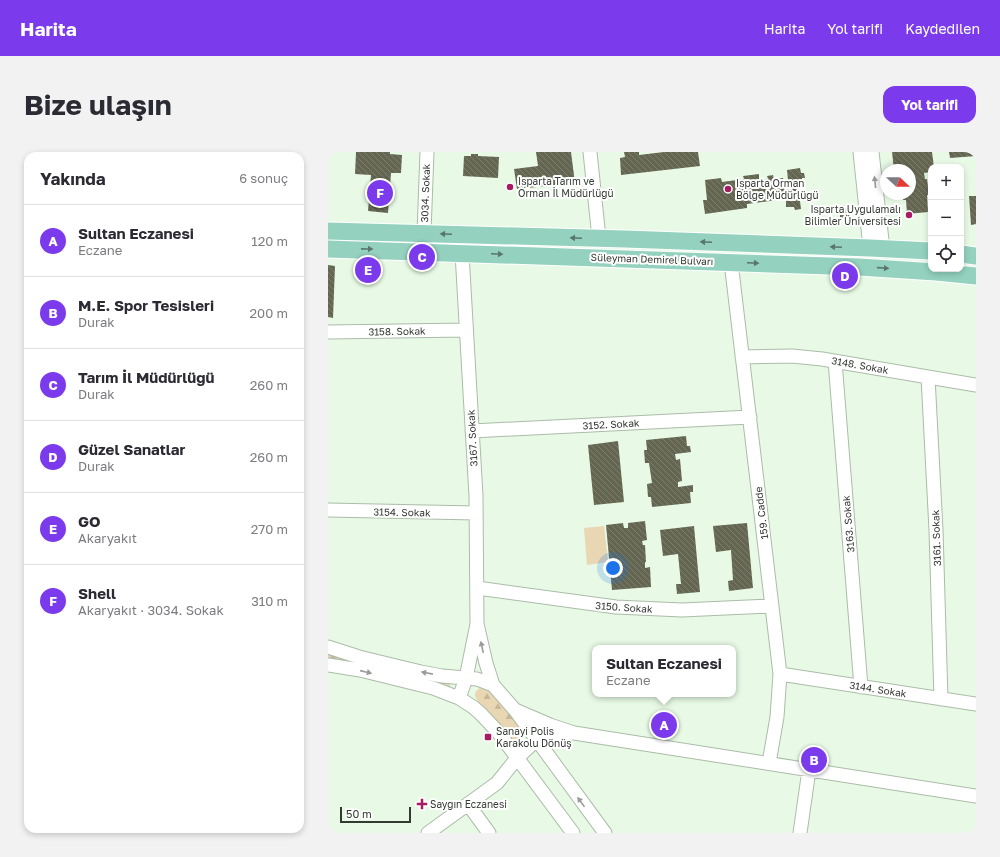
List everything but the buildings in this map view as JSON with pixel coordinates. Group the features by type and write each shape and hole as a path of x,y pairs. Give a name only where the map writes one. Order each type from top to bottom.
{"main road":[{"path":"328,231 599,238 928,251"},
{"name":"Süleyman Demirel Bulvarı","path":"328,249 859,267 976,276"},
{"path":"964,254 976,256"}],"street":[{"name":"3034. Sokak","path":"424,233 427,152"},
{"path":"590,152 599,238"},
{"path":"860,152 876,248"},
{"path":"872,152 876,248"},
{"name":"3167. Sokak","path":"459,698 466,678 477,624 476,514 462,253"},
{"name":"159. Cadde","path":"731,262 780,674 777,717 769,763"},
{"name":"3158. Sokak","path":"328,332 466,330"},
{"name":"3148. Sokak","path":"742,357 792,356 835,361 976,385"},
{"name":"3163. Sokak","path":"835,361 861,686"},
{"name":"3161. Sokak","path":"928,377 936,530 941,699"},
{"name":"3152. Sokak","path":"472,431 750,417"},
{"name":"3154. Sokak","path":"328,510 476,514"},
{"name":"3150. Sokak","path":"477,588 616,607 682,610 772,606"},
{"name":"3167. Sokak","path":"477,624 492,685"},
{"path":"328,647 359,657 421,672 442,676 482,680 492,685 515,710 605,833"},
{"path":"328,665 360,670 425,686 459,698 480,713 498,732 573,833"},
{"name":"3144. Sokak","path":"780,674 976,704"},
{"path":"515,710 550,725 574,733 976,796"},
{"path":"428,833 497,783 526,748 537,741 574,733"},
{"path":"800,833 809,770"},
{"path":"468,804 490,833"}],"green space":[{"path":"604,526 608,562 587,565 584,528"},
{"path":"328,651 451,683 449,689 328,662"},
{"path":"480,688 489,691 494,695 519,726 523,733 521,739 518,741 512,740 477,700 475,693"}],"place":[{"name":"Isparta Tarım ve Orman İl Müdürlüğü","path":"510,187"},
{"name":"Isparta Orman Bölge Müdürlüğü","path":"728,189"},
{"name":"Shell","path":"380,193"},
{"name":"Isparta Uygulamalı Bilimler Üniversitesi","path":"909,215"},
{"name":"Tarım İl Müdürlüğü","path":"422,257"},
{"name":"GO","path":"368,270"},
{"name":"Güzel Sanatlar","path":"845,276"},
{"name":"Sultan Eczanesi","path":"664,725"},
{"name":"Sanayi Polis Karakolu Dönüş","path":"488,737"},
{"name":"M.E. Spor Tesisleri","path":"814,760"},
{"name":"Saygın Eczanesi","path":"422,804"}]}
